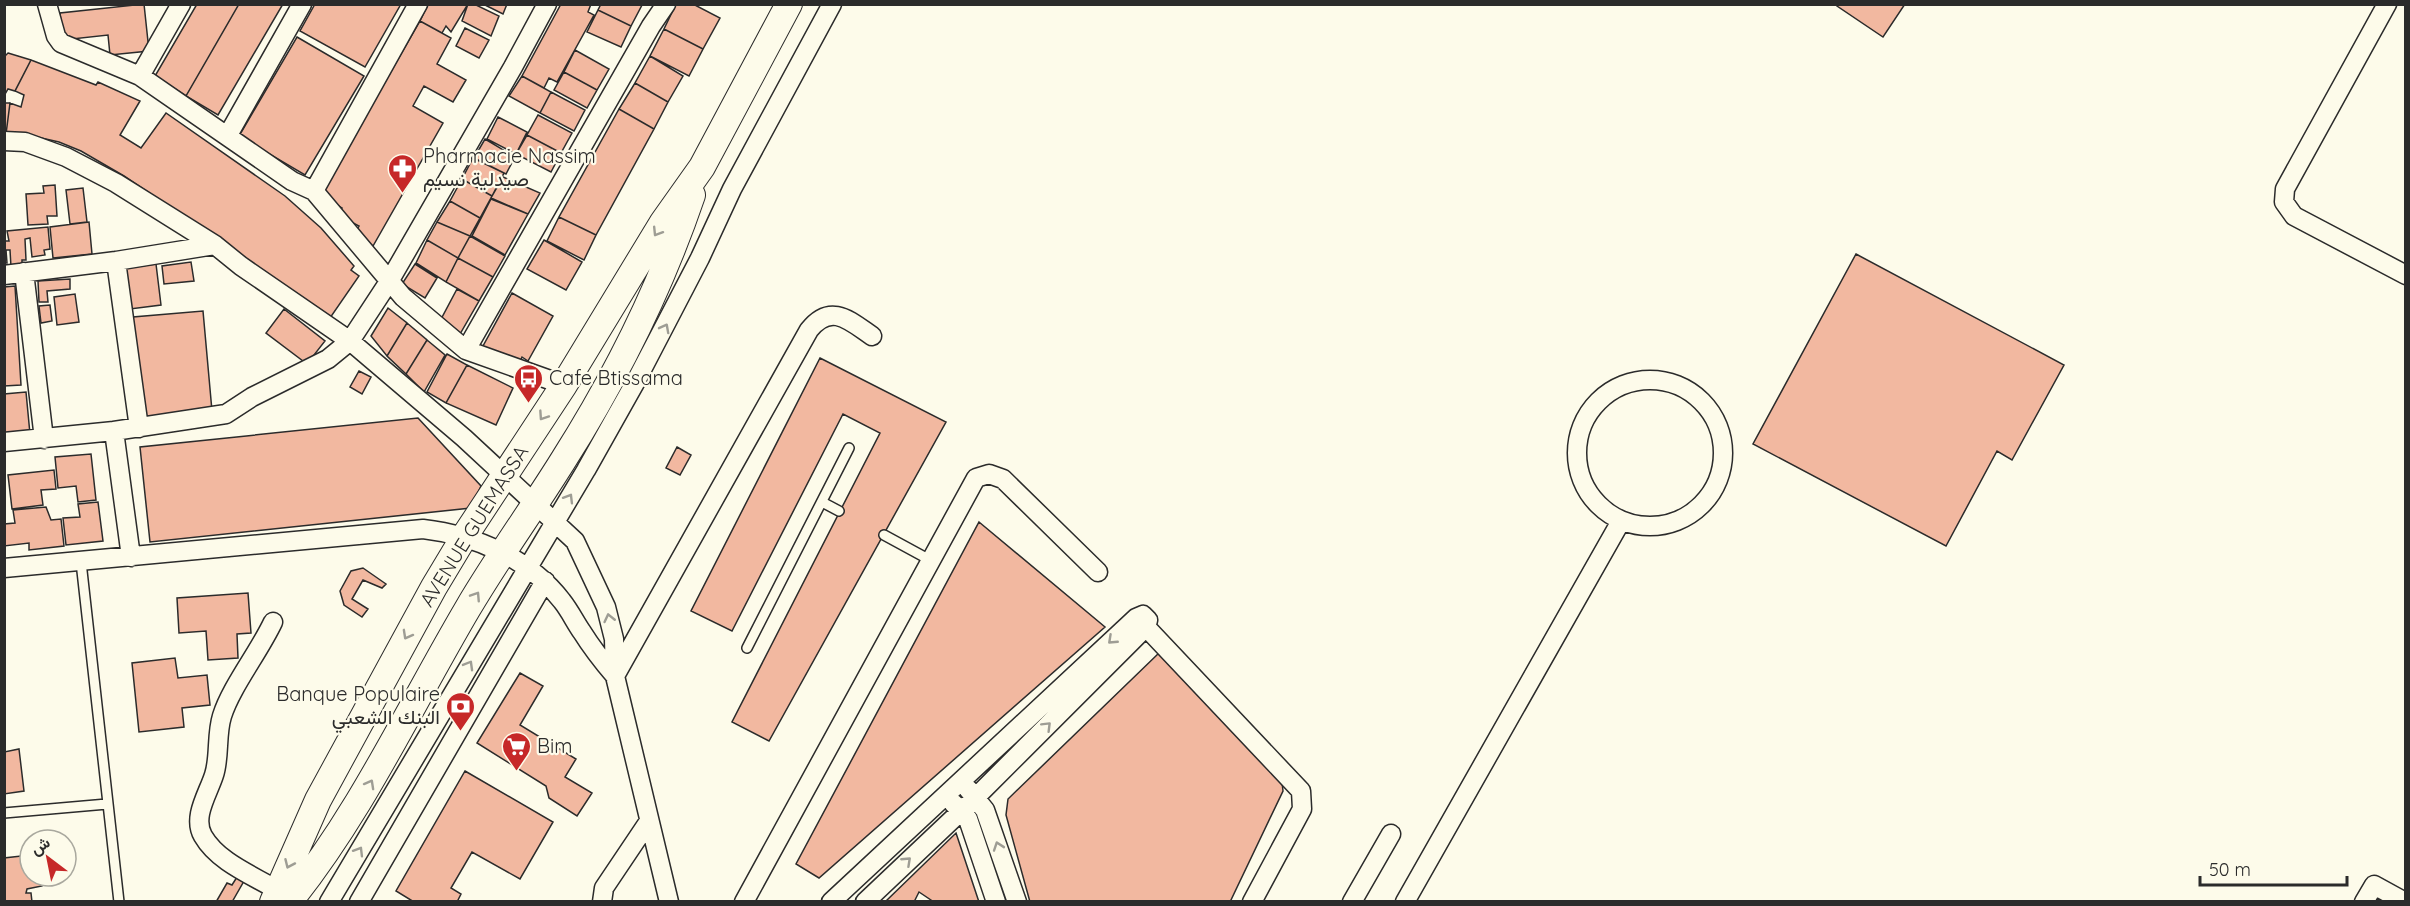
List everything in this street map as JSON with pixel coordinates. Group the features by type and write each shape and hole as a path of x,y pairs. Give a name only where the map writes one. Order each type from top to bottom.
{"main road":[{"name":"AVENUE GUEMASSA","path":"280,898 335,842 469,607 565,458 618,364 656,285 681,226 702,167 784,6"},
{"name":"AVENUE GUEMASSA","path":"280,898 318,800 434,587 464,537 564,385 663,222 702,167"}],"street":[{"path":"47,4 61,43 140,76 292,181 314,191 403,297 466,350 564,385"},
{"path":"140,76 181,4"},
{"path":"228,135 302,4"},
{"path":"314,191 418,4"},
{"path":"4,442 44,440 226,414 252,397 328,359 350,341 390,280 547,4"},
{"path":"466,350 651,26 666,4"},
{"path":"329,902 592,460 673,312 732,189 831,4"},
{"path":"2387,4 2285,189 2284,202 2294,216 2406,275"},
{"path":"4,141 26,142 66,157 116,183 215,245 241,266 350,341 464,438 536,502 575,541 606,607 614,639 615,676 669,902"},
{"path":"4,275 116,261 215,245"},
{"path":"116,261 139,428"},
{"path":"24,272 44,440"},
{"path":"615,676 809,330 822,318 838,315 847,318 872,336"},
{"path":"1639,380 1658,380 1676,384 1693,393 1706,405 1717,421 1724,458 1720,477 1711,495 1697,510 1680,520 1660,525 1641,526 1622,521 1605,511 1592,498 1583,483 1578,465 1577,447 1580,432 1594,406 1605,395 1621,386 1639,380"},
{"path":"114,431 131,557"},
{"path":"744,902 976,478 989,474 1003,479 1098,572"},
{"path":"1405,902 1622,521"},
{"path":"4,568 423,529 464,537 528,567 545,581 564,603 595,651 615,676"},
{"path":"359,902 545,581"},
{"path":"831,902 1136,618 1143,615 1146,617 1148,624 1146,627 976,797 865,902"},
{"path":"273,622 222,716 216,772 198,820 202,835 217,854 280,898"},
{"path":"1146,627 1301,791 1302,809 1252,902"},
{"path":"960,782 976,797 988,816 1017,902"},
{"path":"945,796 962,810 970,824 996,902"},
{"path":"602,902 604,888 650,821"},
{"path":"1352,902 1391,834"},
{"path":"2364,902 2374,885 2405,902"}],"lane":[{"path":"747,648 849,448"},
{"path":"822,502 839,511"},
{"path":"884,536 930,560"},
{"path":"81,562 118,902"},
{"path":"4,813 107,804"}],"building":[{"path":"144,4 149,51 110,55 108,35 63,40 60,13"},
{"path":"197,4 239,4 186,96 155,76"},
{"path":"239,4 283,4 218,115 186,96"},
{"path":"315,4 401,4 365,67 300,31"},
{"path":"428,4 468,4 451,32 446,26 442,33 420,21"},
{"path":"468,4 474,4 499,16 491,36 462,21"},
{"path":"483,4 507,4 503,14"},
{"path":"561,4 591,4 588,12 594,15 557,82 549,78 544,88 522,76"},
{"path":"601,4 642,5 631,26 598,10"},
{"path":"676,4 693,4 720,18 703,49 664,29"},
{"path":"1838,4 1905,4 1883,37 1837,6"},
{"path":"598,10 631,26 621,47 587,32"},
{"path":"420,21 451,38 437,64 466,80 453,102 424,86 413,106 443,123 373,246 354,235 359,226 338,215 342,208 320,195"},
{"path":"465,28 489,40 479,58 456,46"},
{"path":"664,29 703,49 689,76 650,56"},
{"path":"297,37 364,76 305,175 239,136"},
{"path":"575,50 609,69 597,90 564,72"},
{"path":"8,53 31,60 15,91 8,89 4,96 4,57"},
{"path":"650,56 683,76 668,102 635,83"},
{"path":"31,60 96,85 98,82 140,101 120,135 141,148 166,113 285,196 321,228 354,266 351,270 359,276 330,318 224,243 124,176 81,151 59,142 28,135 6,134 10,103 21,107 24,95 15,91"},
{"path":"564,72 597,90 587,108 554,90"},
{"path":"522,76 551,92 540,113 509,96"},
{"path":"635,83 668,102 654,129 619,109"},
{"path":"551,92 585,110 574,131 540,113"},
{"path":"4,103 10,103 6,134 4,134"},
{"path":"619,109 654,129 596,235 559,217"},
{"path":"538,115 572,133 561,153 527,135"},
{"path":"498,117 527,132 516,154 487,139"},
{"path":"527,135 561,153 551,172 516,154"},
{"path":"485,139 515,157 506,174 474,158"},
{"path":"473,158 504,173 492,196 462,179"},
{"path":"503,177 540,193 528,214 491,198"},
{"path":"462,179 492,196 480,218 450,201"},
{"path":"55,185 57,216 47,216 48,224 28,225 26,194 44,193 43,186"},
{"path":"83,188 87,222 70,224 66,190"},
{"path":"491,199 528,214 505,255 472,236"},
{"path":"450,201 480,218 470,236 437,222"},
{"path":"559,217 596,235 584,260 547,241"},
{"path":"89,222 92,254 53,258 50,227"},
{"path":"437,222 470,236 458,258 427,240"},
{"path":"48,227 50,249 44,250 45,255 32,257 30,238 25,239 26,260 22,260 22,266 11,267 10,250 6,250 7,263 4,263 4,241 9,241 7,231"},
{"path":"470,236 505,256 493,277 458,258"},
{"path":"427,240 458,258 446,282 416,263"},
{"path":"544,240 582,262 566,290 527,269"},
{"path":"1856,254 2064,365 2012,460 1997,451 1946,546 1753,444"},
{"path":"458,258 493,277 479,301 446,282"},
{"path":"191,262 194,281 164,284 162,266"},
{"path":"156,264 161,305 130,309 125,268"},
{"path":"415,264 437,278 425,298 402,284"},
{"path":"70,279 70,289 47,291 48,302 39,302 38,281"},
{"path":"15,286 21,385 4,386 4,287"},
{"path":"457,289 479,301 460,334 439,323"},
{"path":"512,293 553,316 528,361 522,357 518,366 483,346"},
{"path":"75,294 79,322 57,325 54,297"},
{"path":"50,305 52,321 41,323 39,306"},
{"path":"388,308 407,323 387,356 371,336"},
{"path":"284,309 325,341 307,364 266,333"},
{"path":"203,311 212,411 141,417 133,317"},
{"path":"407,323 427,340 406,374 387,356"},
{"path":"427,340 445,355 424,392 406,374"},
{"path":"447,354 467,365 446,403 427,392"},
{"path":"820,358 946,422 769,741 732,722 880,433 843,414 732,631 691,611"},
{"path":"467,365 513,388 496,425 446,403"},
{"path":"359,371 371,377 362,394 350,387"},
{"path":"26,392 30,434 4,437 4,394"},
{"path":"418,418 481,486 471,508 150,542 140,447"},
{"path":"677,447 691,455 680,475 666,468"},
{"path":"91,454 96,500 78,502 76,486 58,488 55,457"},
{"path":"54,470 56,489 41,490 43,505 12,509 8,475"},
{"path":"98,502 103,541 66,545 63,518 80,517 78,504"},
{"path":"46,507 51,520 61,519 64,546 29,550 29,543 4,546 4,524 15,523 13,510"},
{"path":"979,522 1105,627 819,878 796,864"},
{"path":"363,568 386,584 382,588 363,580 352,599 368,609 362,617 344,605 340,591 351,571"},
{"path":"248,593 251,633 237,634 238,658 208,660 206,631 179,633 177,598"},
{"path":"1160,652 1281,773 1283,791 1230,902 1030,902 1006,815 1008,799"},
{"path":"175,658 178,678 207,675 210,705 182,708 184,727 139,732 132,663"},
{"path":"520,673 543,686 520,725 576,759 565,777 592,793 577,816 549,798 546,786 477,743"},
{"path":"19,749 24,791 4,794 4,752"},
{"path":"465,771 553,822 520,879 472,852 451,888 461,894 457,902 414,902 396,891"},
{"path":"956,833 979,902 934,902 919,892 914,902 885,902"},
{"path":"18,856 18,888 32,888 27,889 26,893 31,893 32,902 4,902 4,858"},
{"path":"237,877 244,881 232,902 216,902 227,883 232,885"}],"place":[{"name":"Pharmacie Nassim صيدلية نسيم","path":"402,194"},
{"name":"Cafe Btissama","path":"528,404"},
{"name":"Banque Populaire البنك الشعبي","path":"461,732"},
{"name":"Bim","path":"516,772"}]}
